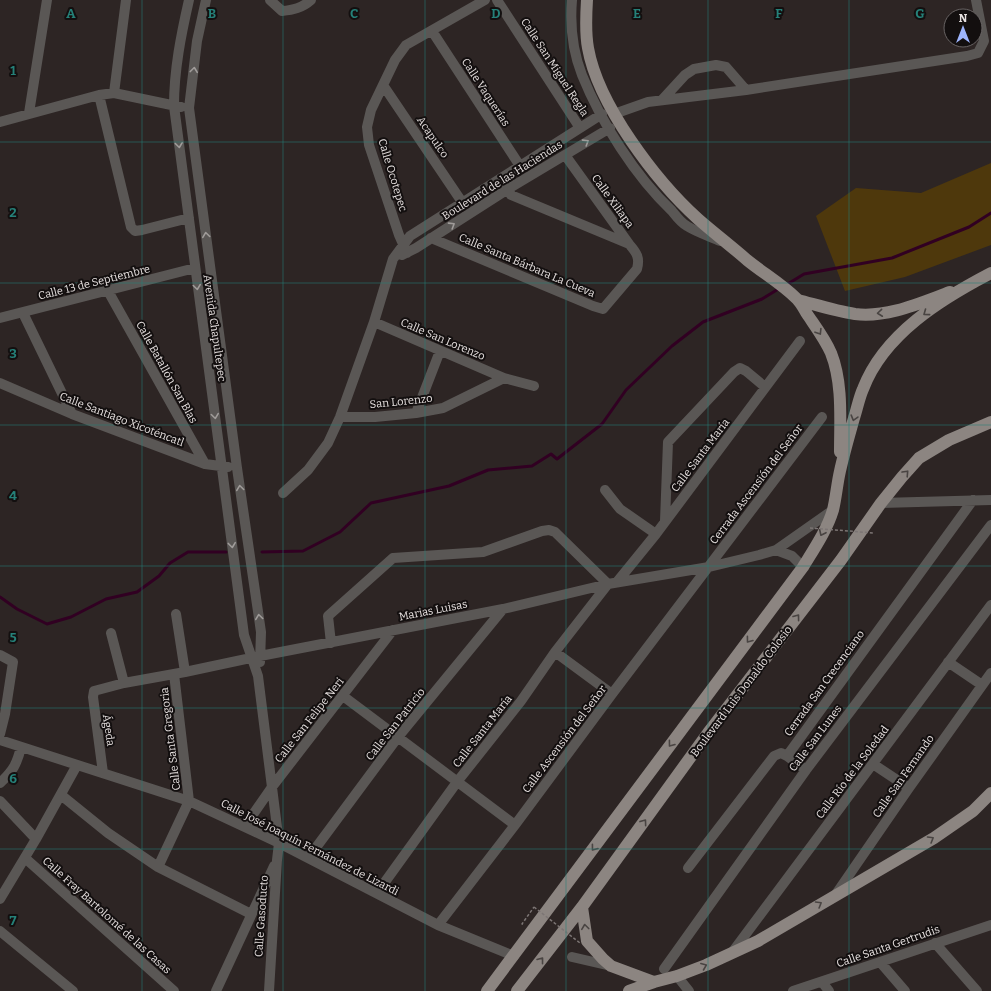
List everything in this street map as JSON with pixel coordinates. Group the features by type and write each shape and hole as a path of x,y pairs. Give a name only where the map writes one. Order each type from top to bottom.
{"main road":[{"path":"587,0 586,29 588,49 595,73 614,114 637,148 675,196 698,219 748,261 794,296 821,335 831,353 838,380 840,469"},
{"path":"794,296 856,314 881,313 910,306 970,284 991,274"},
{"path":"487,991 803,567 821,537 833,510 840,469 863,389 872,370 886,349 903,331 926,313 970,284"},
{"name":"Boulevard Luis Donaldo Colosio","path":"517,991 582,907 708,733 841,560 881,503 902,477 919,458 949,440 991,422"},
{"path":"631,991 654,982 677,976 732,954 758,941 934,838 973,811 991,793"},
{"path":"582,907 587,941 611,966 654,982"}],"street":[{"path":"29,113 47,0"},
{"path":"114,93 126,0"},
{"name":"Avenida Chapultepec","path":"189,0 177,58 174,106 244,635 256,657"},
{"name":"Avenida Chapultepec","path":"206,0 198,41 189,108 237,468 261,632 256,657"},
{"path":"270,0 282,11 294,10 305,5 311,0"},
{"name":"Calle Ocotepec","path":"405,248 369,145 368,127 371,110 395,60 406,45 485,0"},
{"name":"Calle San Miguel Regla","path":"497,0 580,128"},
{"path":"572,0 571,12 573,36 582,74 602,114 625,154 657,197 687,226 733,248"},
{"path":"614,114 648,102 746,90 967,56 978,53 984,41 976,0"},
{"name":"Calle Vaquerías","path":"432,31 520,166"},
{"path":"662,100 685,75 694,69 716,66 726,67 746,90"},
{"name":"Acapulco","path":"383,85 462,202"},
{"path":"0,122 99,95 114,93 189,108"},
{"path":"99,95 132,227 135,231 142,230 189,218"},
{"name":"Boulevard de las Haciendas","path":"405,248 410,236 602,114"},
{"name":"Boulevard de las Haciendas","path":"405,248 431,238 508,189 610,128"},
{"name":"Calle Xiliapa","path":"565,155 638,254 639,263"},
{"path":"502,177 511,195 630,244"},
{"name":"Calle Santa Bárbara La Cueva","path":"431,238 586,304 603,309 637,269 639,263"},
{"path":"284,493 308,470 328,443 340,416 374,322 393,259 405,248"},
{"name":"Calle 13 de Septiembre","path":"0,318 195,268"},
{"name":"Calle Batallón San Blas","path":"108,291 205,464"},
{"path":"23,313 72,414"},
{"name":"Calle San Lorenzo","path":"374,322 504,378 534,386"},
{"name":"Calle Santa María","path":"377,893 457,782 521,701 555,652 612,583 656,534 800,341"},
{"path":"416,413 440,351"},
{"path":"665,521 668,442 734,372 740,368 746,371 765,387"},
{"name":"San Lorenzo","path":"340,416 375,416 416,413 443,408 504,378"},
{"name":"Calle Santiago Xicoténcatl","path":"0,384 72,414 205,464 237,468"},
{"name":"Cerrada Ascensión del Señor","path":"709,567 822,417"},
{"path":"605,490 620,509 656,534"},
{"name":"Cerrada San Crecenciano","path":"787,756 973,500"},
{"path":"881,503 991,500"},
{"name":"Marias Luisas","path":"94,691 124,683 503,609 612,583 709,567 759,555 776,550 833,510"},
{"name":"Calle San Lunes","path":"664,969 806,770 991,525"},
{"path":"331,643 328,616 392,558 484,552 542,531 549,530 556,532 612,583"},
{"path":"776,550 792,556 803,567"},
{"name":"Calle Ascensión del Señor","path":"438,925 709,567"},
{"name":"Calle Río de la Soledad","path":"732,954 991,605"},
{"name":"Calle San Patricio","path":"309,858 398,737 503,609"},
{"path":"176,614 185,672"},
{"name":"Calle San Felipe Neri","path":"245,826 272,787 393,630"},
{"path":"111,633 124,683"},
{"path":"555,652 612,694"},
{"path":"0,655 13,662 3,705 0,734"},
{"name":"Calle Gasoducto","path":"256,657 279,843 269,991"},
{"path":"948,662 982,685"},
{"name":"Calle San Fernando","path":"836,894 991,673"},
{"name":"Calle Santa Gregoria","path":"174,674 189,801"},
{"name":"Ágeda","path":"94,691 93,697 103,773"},
{"path":"343,696 515,825"},
{"name":"Calle José Joaquín Fernández de Lizardi","path":"0,740 189,801 245,826 438,925 514,956"},
{"path":"0,783 8,776 17,763 21,747"},
{"path":"688,868 767,763 774,756 781,753 806,770"},
{"path":"873,764 909,788"},
{"path":"0,899 36,839 77,765"},
{"path":"61,795 108,833 158,866 251,914"},
{"path":"0,801 36,839"},
{"path":"158,866 189,801"},
{"name":"Calle Fray Bartolomé de las Casas","path":"25,858 174,991"},
{"path":"216,991 277,860"},
{"name":"Calle Santa Gertrudis","path":"793,991 991,925"},
{"path":"0,931 73,991"},
{"path":"935,943 977,991"},
{"path":"572,957 611,966"},
{"path":"880,962 905,991"},
{"path":"677,976 689,991"},
{"path":"822,982 829,991"}],"path":[{"path":"810,528 874,533"},
{"path":"522,924 534,907 580,943"}],"shaded area":[{"path":"991,163 991,245 905,277 845,291 816,216 856,188 921,193"}],"waterway":[{"path":"786,285 804,274 892,258 969,227 991,213"},
{"path":"262,552 303,551 340,532 371,503 449,486 488,470 532,466 551,454 557,459 602,424 626,390 672,346 703,322 762,299 780,288"},
{"path":"0,597 17,609 47,624 71,617 106,599 137,592 159,576 170,563 188,552 226,552"}]}
